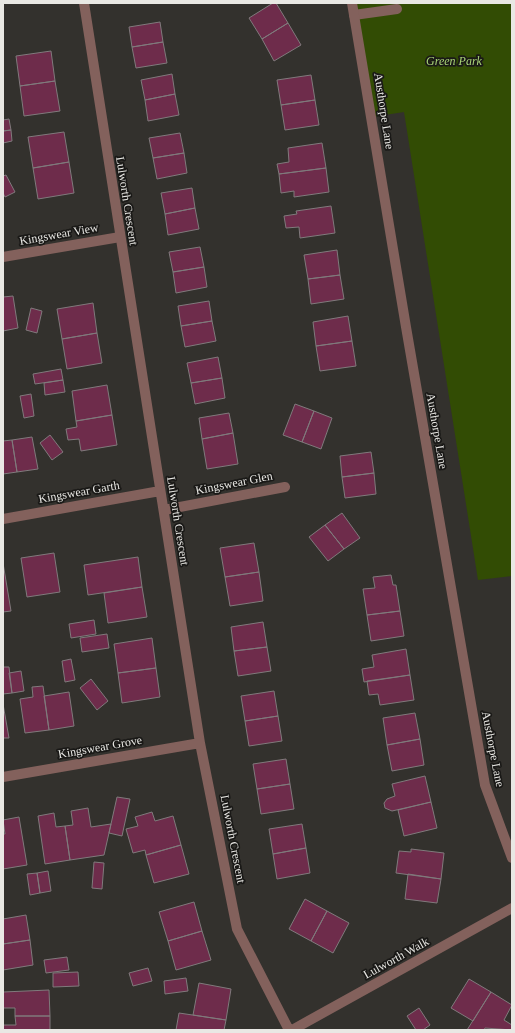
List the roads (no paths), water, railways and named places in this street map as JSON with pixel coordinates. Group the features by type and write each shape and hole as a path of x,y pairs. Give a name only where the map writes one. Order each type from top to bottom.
{"street":[{"name":"Lulworth Crescent","path":"84,3 200,743 237,929 289,1030"},
{"name":"Austhorpe Lane","path":"352,3 408,343 485,784 512,858"},
{"path":"354,15 397,9"},
{"name":"Kingswear View","path":"3,257 120,237"},
{"name":"Kingswear Glen","path":"164,510 285,486"},
{"name":"Kingswear Garth","path":"3,519 160,491"},
{"name":"Kingswear Grove","path":"3,777 200,743"},
{"name":"Lulworth Walk","path":"292,1030 512,908"}],"park label":[{"name":"Green Park","path":"454,61"}]}
